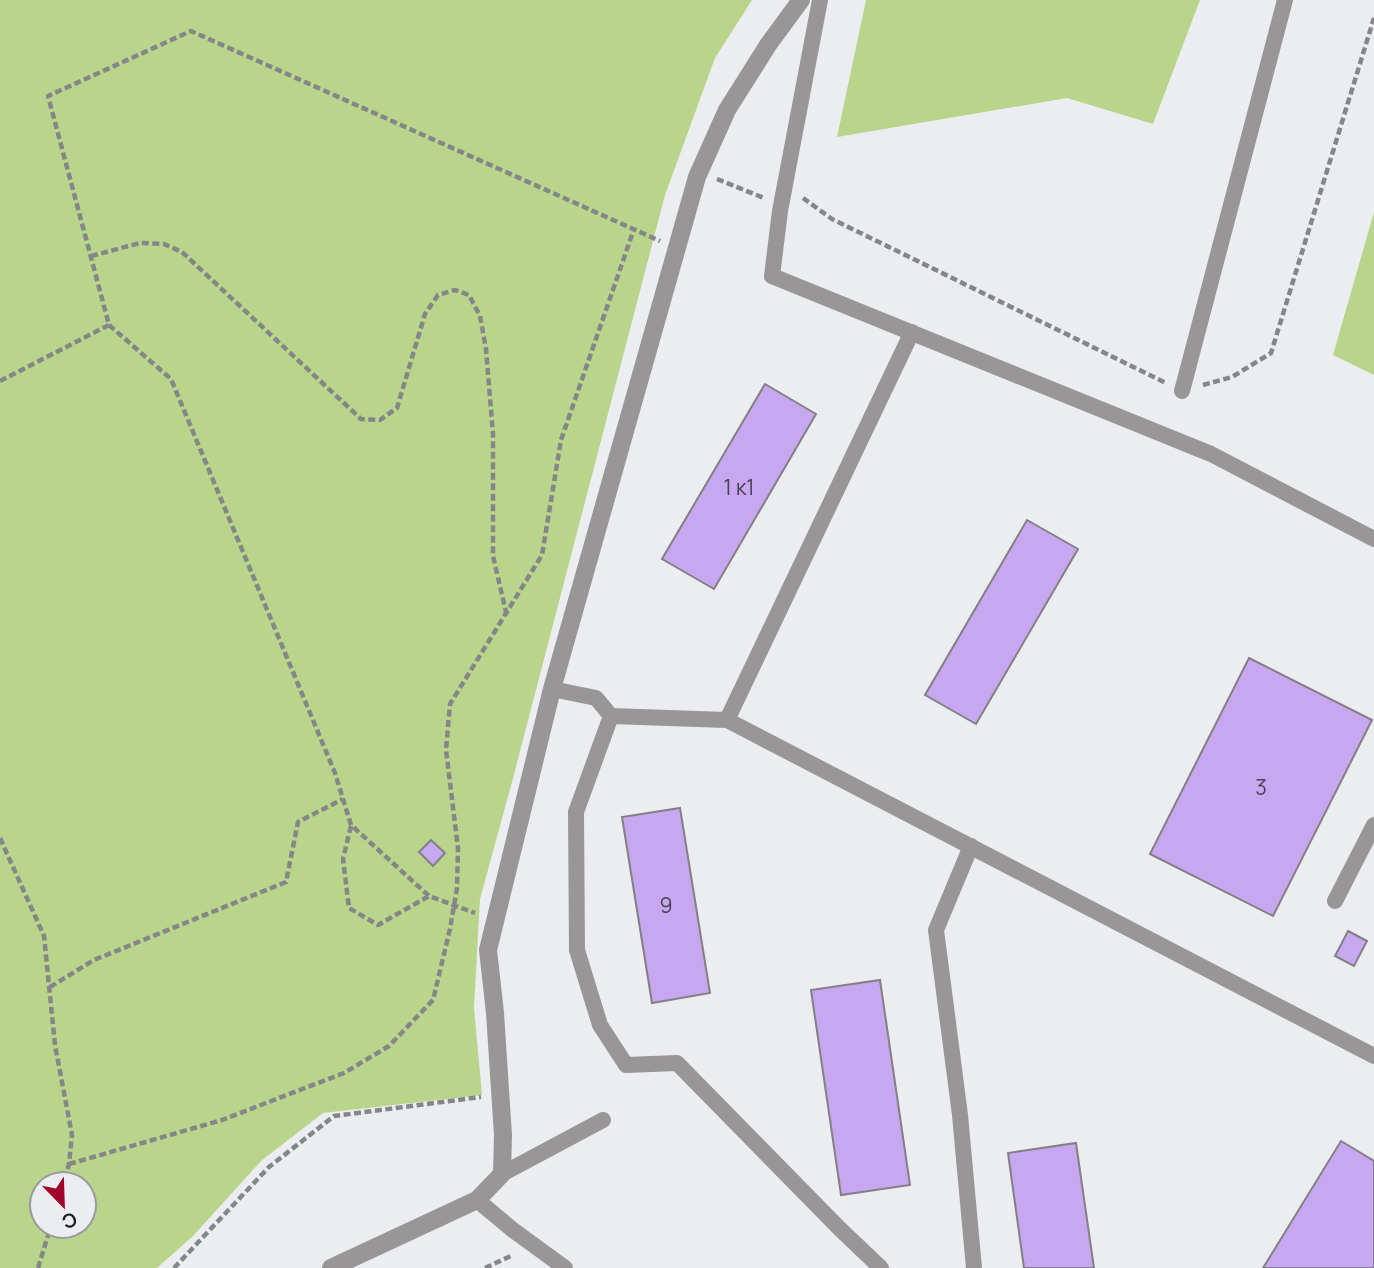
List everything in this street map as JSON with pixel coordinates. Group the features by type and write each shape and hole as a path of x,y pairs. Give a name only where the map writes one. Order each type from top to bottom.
{"street":[{"path":"331,1268 477,1200 502,1174 503,1135 488,950 552,689 699,172 727,110 768,45 801,0"}],"lane":[{"path":"820,0 781,204 772,276 1210,454 1374,540"},
{"path":"1182,391 1285,0"},
{"path":"727,720 912,332"},
{"path":"552,689 596,698 611,716 727,720 1374,1056"},
{"path":"611,716 576,812 578,950 600,1025 626,1065 677,1063 881,1268"},
{"path":"1335,901 1374,825"},
{"path":"971,846 936,930 960,1115 974,1268"},
{"path":"502,1174 603,1120"},
{"path":"477,1200 565,1268"}],"path":[{"path":"785,185 832,219 1182,391 1232,377 1271,353 1374,18"},
{"path":"429,896 378,925 349,908 343,859 351,825 335,773 171,379 109,325 48,96 191,31 677,248"},
{"path":"699,172 781,204"},
{"path":"69,1164 222,1120 344,1073 389,1046 433,1000 457,888 458,848 446,750 450,704 542,555 561,440 634,229"},
{"path":"91,256 141,243 164,244 182,252 361,419 380,420 397,408 425,314 438,295 455,290 469,295 480,316 486,349 493,434 493,556 506,613"},
{"path":"0,381 109,325"},
{"path":"50,987 94,960 286,882 298,822 343,799"},
{"path":"351,825 429,896 495,921"},
{"path":"0,838 3,851 44,936 55,1045 72,1135 68,1170"},
{"path":"174,1268 269,1167 334,1116 500,1095"},
{"path":"38,1268 47,1240"},
{"path":"485,1268 517,1254"}],"green space":[{"path":"0,0 752,0 715,58 665,195 480,899 474,1008 482,1095 323,1113 261,1161 193,1236 157,1268 0,1268"},
{"path":"866,0 1200,0 1153,124 1067,98 837,137"},
{"path":"1374,212 1374,375 1333,355"}],"building":[{"path":"765,384 816,414 714,589 662,559"},
{"path":"1027,520 1078,549 976,724 925,695"},
{"path":"1249,658 1372,720 1273,916 1150,854"},
{"path":"680,808 710,993 652,1003 622,817"},
{"path":"431,840 445,853 433,866 419,852"},
{"path":"1348,931 1367,941 1354,966 1335,956"},
{"path":"880,980 910,1185 841,1195 811,990"},
{"path":"1341,1141 1374,1161 1374,1268 1263,1268"},
{"path":"1076,1143 1094,1268 1024,1268 1008,1153"}]}
